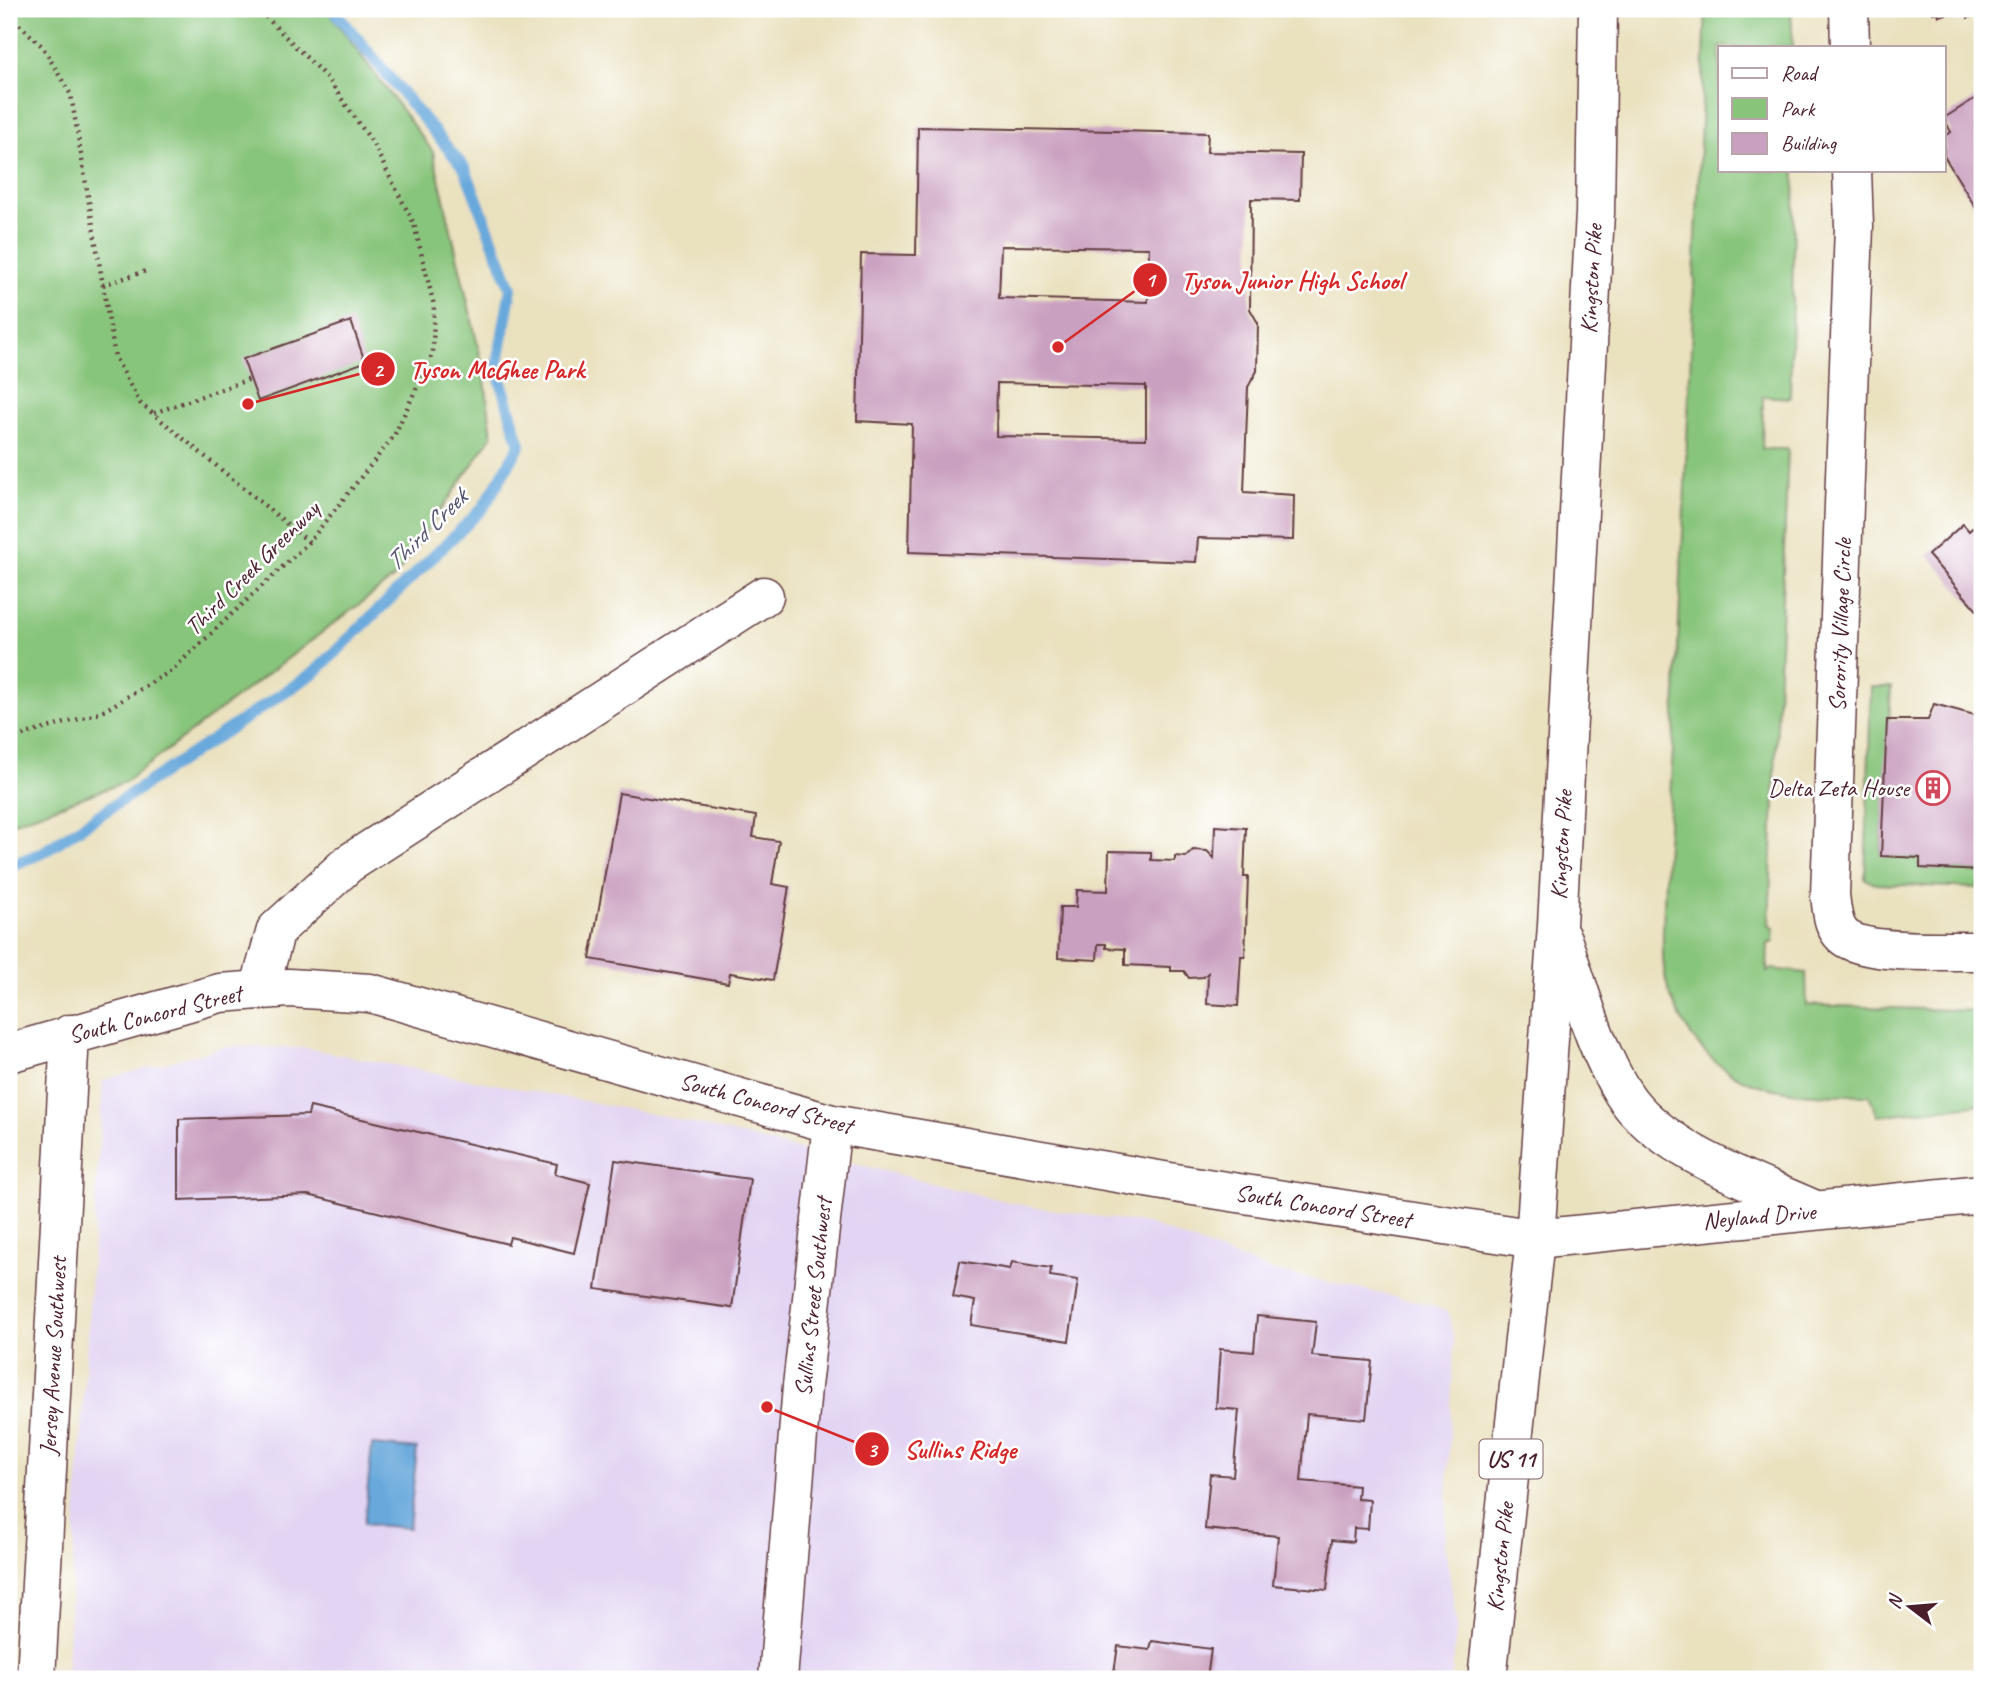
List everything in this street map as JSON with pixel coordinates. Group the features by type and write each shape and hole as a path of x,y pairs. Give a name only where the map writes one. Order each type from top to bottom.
{"street":[{"name":"Kingston Pike","path":"1487,1679 1535,1239 1557,925 1595,213 1598,9"},
{"path":"1849,9 1850,46"},
{"name":"Sorority Village Circle","path":"1852,172 1853,240 1830,895 1832,916 1842,935 1861,944 1982,951"},
{"path":"258,990 276,930 348,864 764,596"},
{"path":"1557,925 1604,1056 1624,1095 1647,1120 1684,1147 1721,1168 1818,1211"},
{"name":"South Concord Street","path":"9,1053 219,993 289,988 370,993 832,1124 1187,1185 1535,1239"},
{"name":"Jersey Avenue Southwest","path":"36,1679 70,1034"},
{"name":"Sullins Street Southwest","path":"778,1679 803,1386 832,1124"},
{"name":"Neyland Drive","path":"1535,1239 1982,1194"}],"path":[{"name":"Third Creek Greenway","path":"9,739 100,713 171,671 309,542 394,436 433,353 434,305 414,224 373,142 327,78 258,9"},
{"path":"9,15 42,46 71,95 116,357 140,403 309,542"},
{"path":"103,285 146,271"},
{"path":"153,414 250,379"}],"shaded area":[{"path":"228,1046 305,1048 668,1117 1021,1205 1147,1224 1270,1270 1420,1302 1448,1312 1454,1339 1445,1545 1457,1624 1451,1679 66,1679 103,1080"}],"green space":[{"path":"9,9 324,9 331,15 433,152 484,372 492,436 395,577 125,782 9,824"},
{"path":"1706,9 1791,9 1793,46 1718,46 1718,172 1795,172 1790,398 1763,396 1762,449 1788,449 1769,926 1774,928 1773,942 1768,944 1767,972 1772,969 1806,973 1807,1005 1982,1011 1982,1104 1878,1116 1869,1095 1807,1094 1753,1083 1730,1072 1709,1056 1690,1033 1669,990 1663,942 1665,881 1674,737"},
{"path":"1871,687 1891,687 1881,855 1920,858 1920,868 1982,871 1982,883 1977,888 1875,884 1865,879"}],"water":[{"path":"372,1445 417,1449 409,1528 364,1524"}],"building":[{"path":"1932,9 1962,10 1939,16 1938,12 1933,13"},
{"path":"1966,9 1982,9 1982,14 1968,18"},
{"path":"1982,94 1982,218 1946,159 1946,135 1951,132 1946,117"},
{"path":"918,127 1208,133 1207,152 1301,154 1300,200 1251,199 1250,309 1258,323 1257,371 1248,387 1244,492 1294,495 1293,540 1198,538 1196,562 909,552 912,424 857,421 861,254 916,255","holes":["1001,246 1149,248 1148,302 999,298","997,383 1146,386 1146,439 996,436"]},
{"path":"351,321 365,362 258,401 243,359"},
{"path":"1982,519 1982,616 1928,555 1963,524 1969,531"},
{"name":"Delta Zeta House","path":"1934,704 1982,717 1982,871 1920,868 1920,858 1881,856 1887,720 1928,720"},
{"path":"619,793 756,816 753,837 779,841 772,884 789,887 773,980 730,973 728,983 590,959"},
{"path":"1215,826 1246,828 1244,877 1248,877 1245,956 1241,956 1238,1006 1207,1004 1208,973 1203,977 1189,978 1184,971 1171,971 1171,967 1125,965 1125,949 1106,948 1106,944 1098,944 1097,960 1058,958 1060,907 1076,907 1077,890 1108,891 1109,851 1151,852 1151,860 1175,861 1175,856 1186,857 1193,850 1207,851 1214,858"},
{"path":"310,1107 557,1164 555,1174 590,1183 574,1253 510,1237 508,1244 308,1195 179,1200 179,1119 308,1115"},
{"path":"615,1160 750,1179 732,1308 596,1289"},
{"path":"960,1261 1010,1269 1012,1262 1051,1268 1050,1276 1078,1280 1069,1341 971,1325 975,1301 953,1297"},
{"path":"1257,1316 1316,1322 1312,1356 1372,1361 1366,1419 1307,1414 1301,1481 1358,1486 1357,1499 1370,1500 1368,1529 1354,1528 1353,1542 1332,1540 1327,1590 1273,1585 1278,1536 1205,1529 1210,1474 1233,1476 1239,1410 1216,1408 1220,1349 1254,1352"},
{"path":"1152,1641 1211,1649 1207,1679 1113,1679 1118,1646 1150,1650"}],"waterway":[{"name":"Third Creek","path":"9,866 42,853 315,672 483,508 520,445 497,368 511,288 465,169 333,9"}],"place":[{"name":"Tyson Junior High School","path":"1058,347"},
{"name":"Tyson McGhee Park","path":"248,404"},
{"name":"Delta Zeta House","path":"1933,788"},
{"name":"Sullins Ridge","path":"767,1407"}]}
